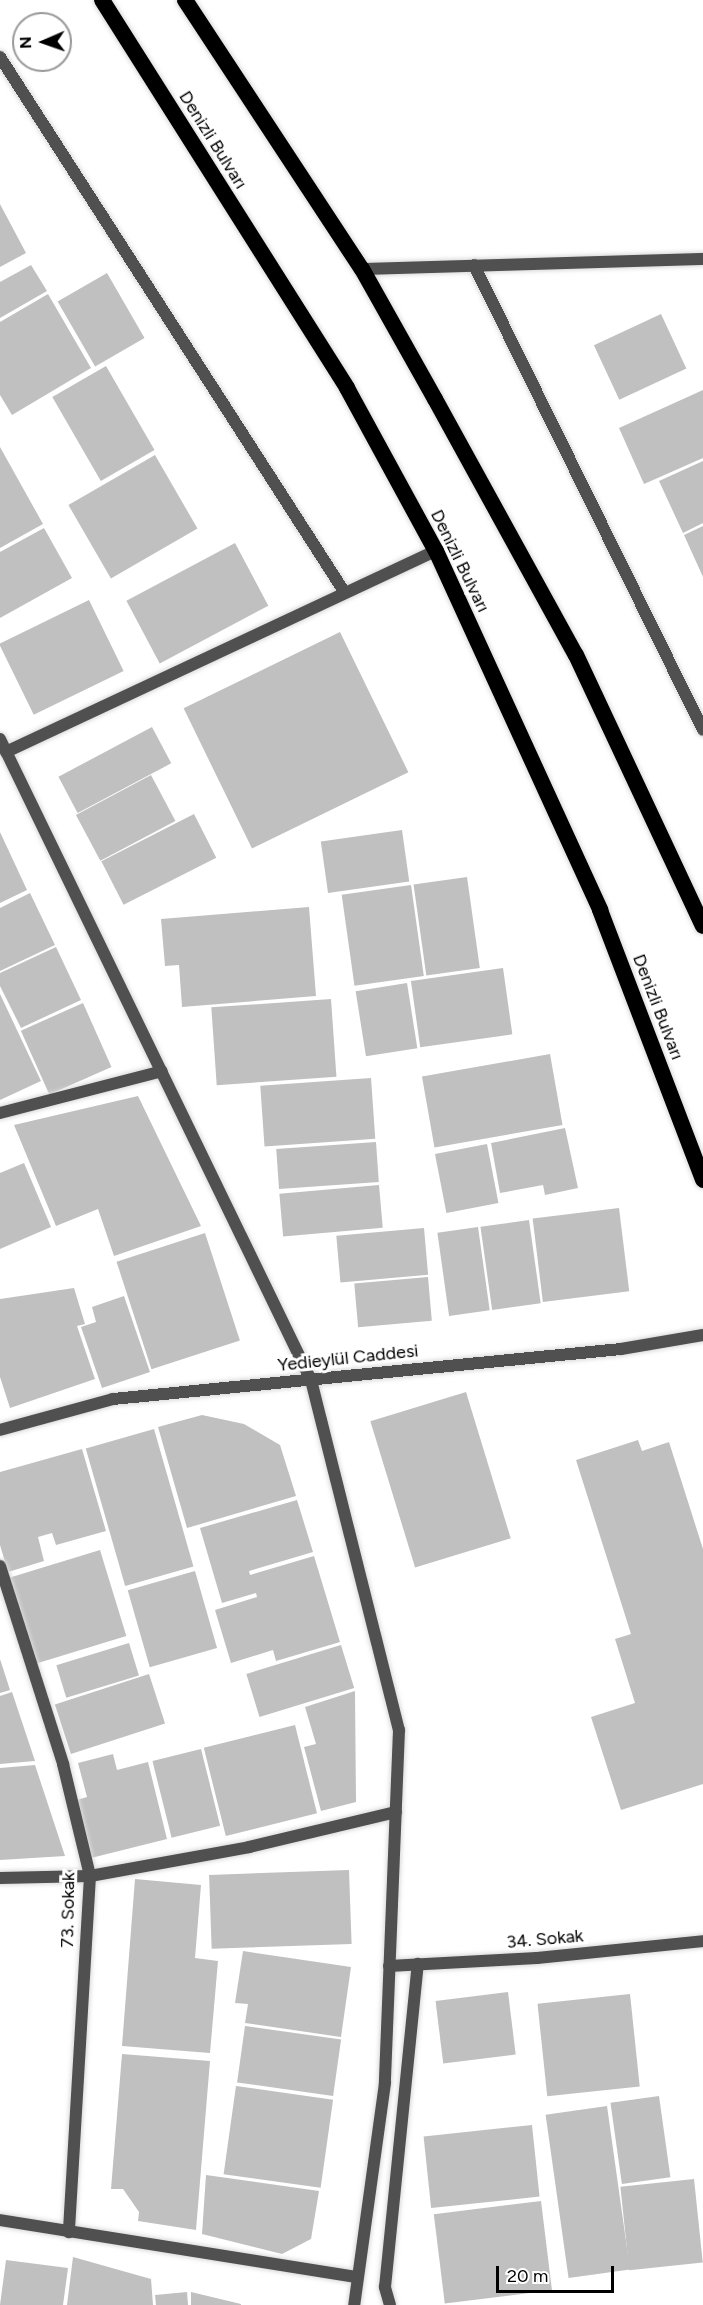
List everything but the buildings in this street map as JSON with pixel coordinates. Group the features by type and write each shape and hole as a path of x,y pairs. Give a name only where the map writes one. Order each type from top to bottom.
{"highway":[{"name":"Denizli Bulvarı","path":"102,0 347,388 436,551 600,910 703,1180"},
{"path":"185,0 362,268 576,655 703,926"}],"street":[{"path":"0,57 345,593"},
{"path":"362,268 703,259"},
{"path":"474,265 703,730"},
{"path":"6,752 436,551"},
{"path":"0,739 311,1380 399,1730 385,2083 356,2277 354,2305"},
{"path":"0,1113 162,1071"},
{"name":"Yedieylül Caddesi","path":"0,1430 113,1400 621,1350 703,1335"},
{"name":"73. Sokak","path":"0,1566 63,1764 90,1876 69,2232"},
{"path":"0,1878 90,1876 249,1847 396,1812"},
{"name":"34. Sokak","path":"390,1966 537,1958 703,1941"},
{"path":"390,2305 385,2287 418,1964"},
{"path":"0,2220 356,2277"}]}
